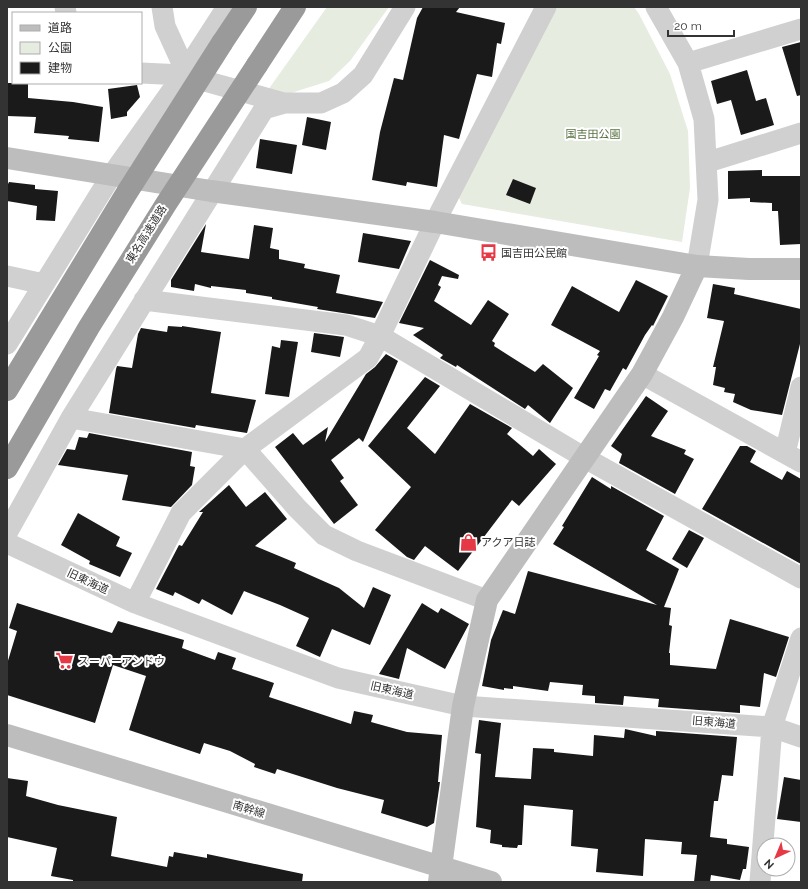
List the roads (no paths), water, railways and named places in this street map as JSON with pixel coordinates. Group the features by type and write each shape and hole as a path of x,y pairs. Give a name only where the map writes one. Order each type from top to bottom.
{"highway":[{"path":"7,390 118,207 246,7"},
{"name":"東名高速道路","path":"7,468 105,301 166,204 295,7"}],"street":[{"path":"162,7 165,26 184,72"},
{"path":"7,344 111,176 184,72 227,7"},
{"path":"7,533 71,418 211,191 264,109 285,103 321,103 344,93 363,75 405,7"},
{"path":"135,603 181,513 245,449 368,358 546,7"},
{"path":"440,874 464,706 487,600 642,374 673,317 698,266 708,200 708,162 704,119 688,63 656,7"},
{"path":"688,63 801,29"},
{"path":"142,73 184,72 285,103"},
{"path":"708,162 801,133"},
{"path":"7,158 211,191 436,222 698,266 749,269 801,269"},
{"path":"7,276 44,284"},
{"path":"144,300 346,326 380,336 585,458 801,578"},
{"path":"642,374 793,458 801,387"},
{"path":"71,418 245,449 297,508 324,535 357,551 487,600"},
{"name":"旧東海道","path":"7,543 135,603 338,678 464,706 772,727 801,737"},
{"path":"760,882 772,727 801,638"},
{"name":"南幹線","path":"7,735 440,874 491,882"}],"place":[{"name":"国吉田公民館","path":"488,253"},
{"name":"アクア日誌","path":"468,542"},
{"name":"スーパーアンドウ","path":"65,661"}],"park label":[{"name":"国吉田公園","path":"593,134"}]}
